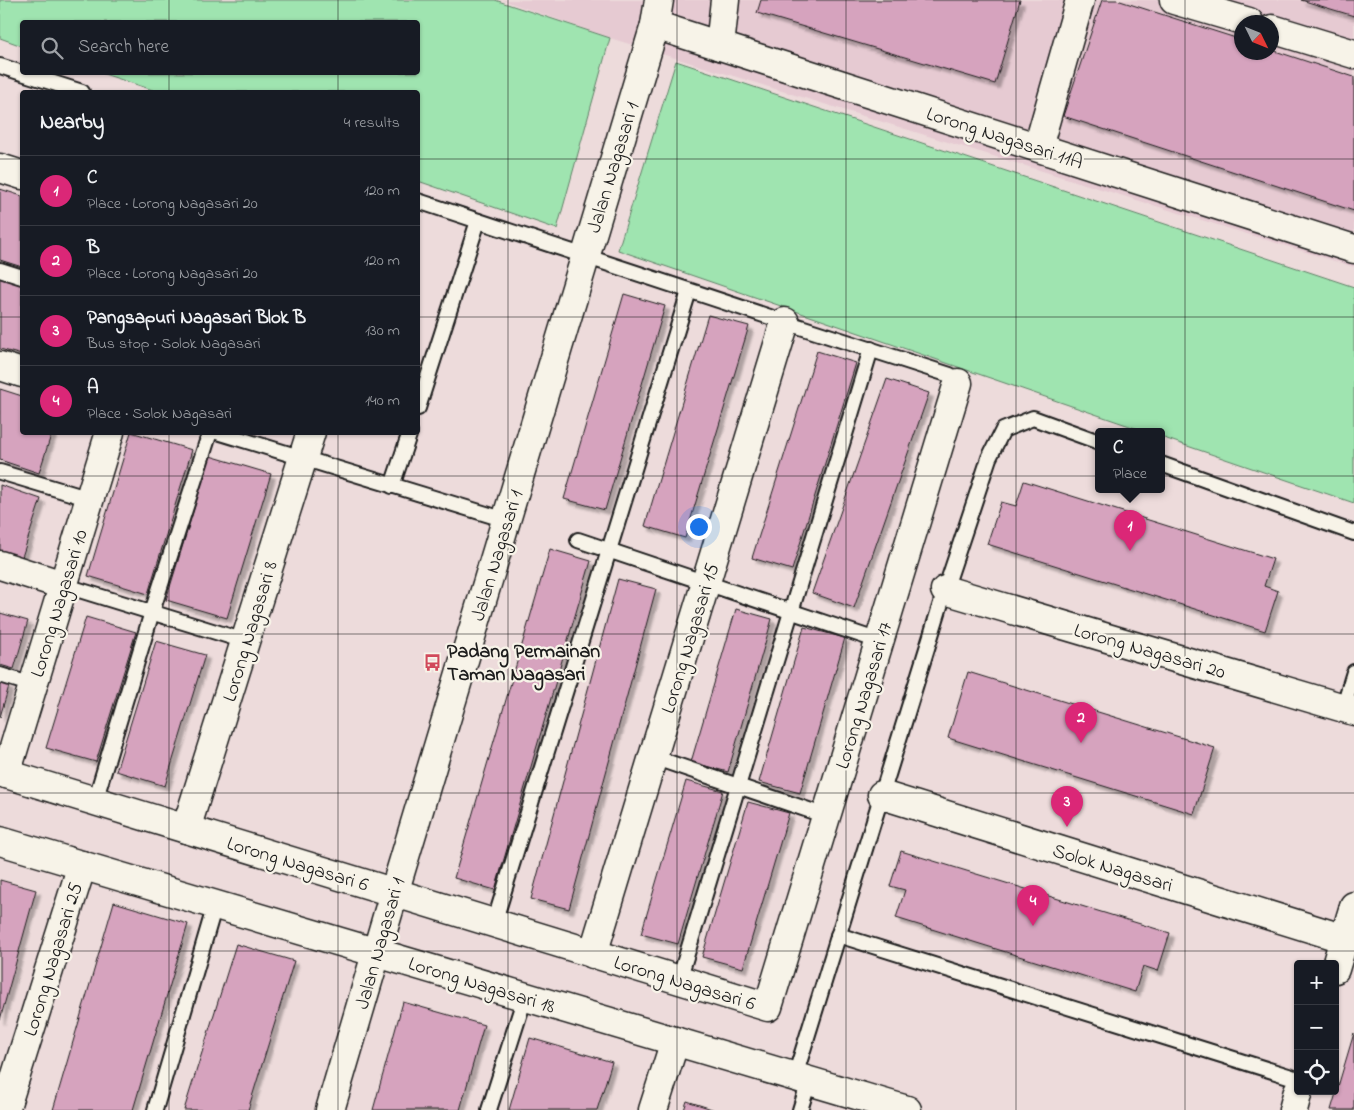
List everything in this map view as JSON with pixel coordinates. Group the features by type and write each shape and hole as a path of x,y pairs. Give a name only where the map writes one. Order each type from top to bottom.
{"street":[{"path":"720,46 725,0"},
{"path":"1038,147 1080,0"},
{"path":"1174,0 1234,18"},
{"name":"Lorong Nagasari 11A","path":"657,13 720,46 1354,249"},
{"name":"Jalan Nagasari 1","path":"330,1110 657,13"},
{"path":"1279,31 1354,54"},
{"path":"0,168 20,174"},
{"name":"Lorong Nagasari 15","path":"593,954 784,322"},
{"path":"0,366 20,372"},
{"name":"Lorong Nagasari 17","path":"768,1007 958,383"},
{"name":"Lorong Nagasari 10","path":"3,773 33,685 109,435"},
{"name":"Lorong Nagasari 8","path":"186,829 310,435"},
{"path":"0,565 63,585"},
{"name":"Lorong Nagasari 20","path":"945,590 1349,709"},
{"name":"Lorong Nagasari 6","path":"3,773 768,1007"},
{"name":"Solok Nagasari","path":"882,795 1344,939"},
{"name":"Lorong Nagasari 18","path":"0,841 907,1110"},
{"name":"Lorong Nagasari 25","path":"5,1110 82,865"},
{"path":"1338,960 1354,906"},
{"path":"653,1110 675,1041"},
{"path":"1293,1110 1297,1095"}],"lane":[{"path":"0,66 20,72"},
{"path":"28,75 76,90"},
{"path":"420,202 950,375 958,383"},
{"path":"420,402 478,221"},
{"path":"0,270 20,276"},
{"path":"494,923 689,291"},
{"path":"679,980 871,349"},
{"path":"800,1110 802,1079 838,936 945,590 990,458 1003,430 1033,418 1095,441"},
{"path":"96,801 152,612 209,435"},
{"path":"227,435 506,520"},
{"path":"392,486 409,435"},
{"path":"1165,465 1354,533"},
{"path":"0,472 90,499"},
{"path":"578,540 879,641"},
{"path":"63,585 245,640"},
{"path":"1349,709 1354,672"},
{"path":"0,675 33,685"},
{"path":"652,757 826,816"},
{"path":"155,1110 215,905"},
{"path":"838,936 1294,1078"},
{"path":"489,1110 525,997"}],"shaded area":[{"path":"502,0 1354,0 1354,267 610,38"}],"green space":[{"path":"0,0 495,0 610,38 557,229 420,182 420,90 153,90 107,75 420,75 420,20 20,20 20,45 0,38"},
{"path":"676,61 1354,287 1354,503 1165,438 1165,428 1135,428 618,250"}],"building":[{"path":"761,0 1020,0 995,84 757,13"},
{"path":"1102,0 1117,0 1234,37 1234,60 1279,60 1279,52 1354,77 1354,211 1063,116"},
{"path":"1301,0 1354,0 1354,16"},
{"path":"0,189 20,195 20,266 0,260"},
{"path":"0,277 20,283 20,354 0,349"},
{"path":"624,294 665,306 605,510 564,499"},
{"path":"708,315 749,326 685,538 645,526"},
{"path":"817,351 856,363 792,570 752,558"},
{"path":"887,379 929,393 854,608 812,593"},
{"path":"0,389 20,395 20,435 51,435 39,473 0,460"},
{"path":"130,435 141,435 192,450 148,594 88,576"},
{"path":"210,456 271,474 227,618 166,600"},
{"path":"1024,481 1273,559 1264,586 1278,591 1265,631 987,544 1001,502 1016,506"},
{"path":"0,485 41,499 20,563 0,556"},
{"path":"550,549 591,561 495,890 454,878"},
{"path":"618,579 656,589 569,909 531,899"},
{"path":"736,609 772,619 728,772 691,762"},
{"path":"0,613 28,621 14,669 0,665"},
{"path":"86,617 136,632 96,762 46,748"},
{"path":"804,627 845,638 800,793 759,782"},
{"path":"156,641 205,655 165,786 116,771"},
{"path":"968,672 1215,748 1194,814 948,738"},
{"path":"0,683 9,686 0,717"},
{"path":"686,781 723,791 678,944 641,934"},
{"path":"748,802 789,813 743,968 702,957"},
{"path":"901,851 1170,933 1158,971 1143,966 1135,992 896,918 905,890 890,886"},
{"path":"0,880 36,890 0,1020"},
{"path":"114,902 188,924 133,1110 53,1110"},
{"path":"236,944 294,961 248,1110 184,1110"},
{"path":"403,1002 484,1025 460,1110 373,1110"},
{"path":"1354,1033 1354,1110 1331,1110 1335,1095 1339,1095 1339,1083"},
{"path":"530,1038 612,1062 597,1110 509,1110"},
{"path":"687,1101 715,1110 684,1110"}],"place":[{"name":"C","path":"1130,551"},
{"name":"Padang Permainan Taman Nagasari","path":"433,662"},
{"name":"B","path":"1081,743"},
{"name":"Pangsapuri Nagasari Blok B","path":"1067,827"},
{"name":"A","path":"1033,926"}]}
